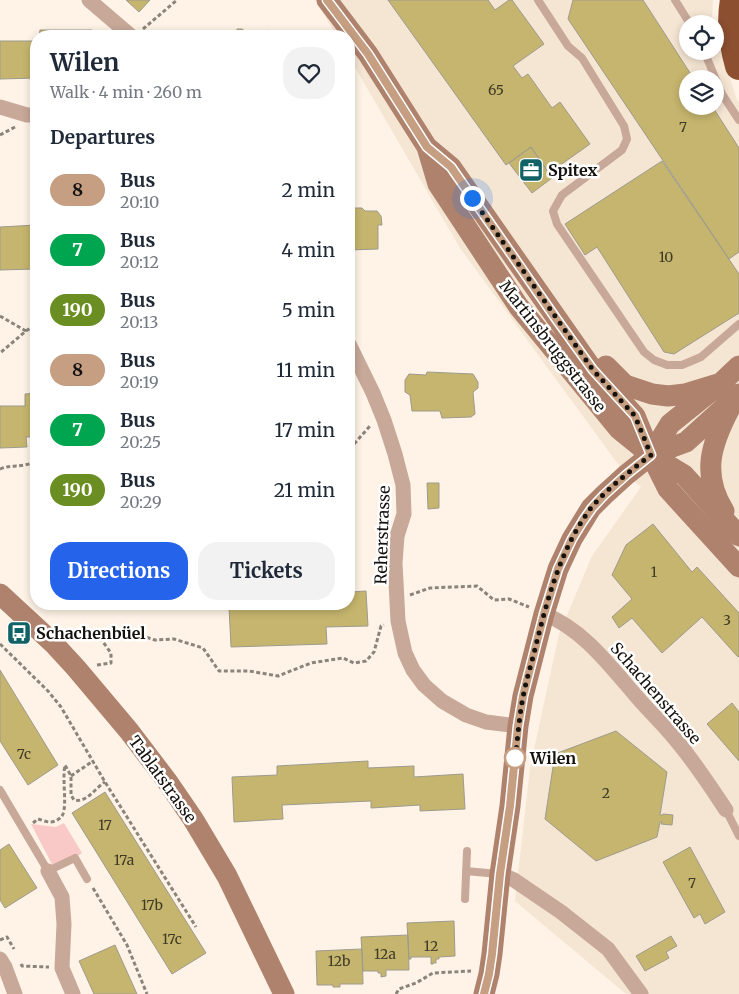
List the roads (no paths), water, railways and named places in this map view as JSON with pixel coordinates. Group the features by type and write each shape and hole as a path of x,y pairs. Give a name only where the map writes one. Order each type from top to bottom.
{"highway":[{"path":"734,0 732,29 739,66"}],"street":[{"path":"89,0 133,30"},
{"name":"Martinsbruggstrasse","path":"327,0 350,30"},
{"name":"Martinsbruggstrasse","path":"355,37 368,54 427,147 438,184 519,307 619,429 651,455 684,475 739,535"},
{"path":"0,107 30,115"},
{"name":"Martinsbruggstrasse","path":"427,147 451,167 593,370 635,416 668,489 739,567"},
{"name":"Martinsbruggstrasse","path":"557,320 625,385 652,394 668,396 731,392 715,441 711,460 711,479 716,499 739,535"},
{"name":"Reherstrasse","path":"355,356 384,420 403,485 404,514 397,536 395,563 398,621 405,653 413,670 424,685 442,702 466,715 486,722 518,726"},
{"path":"484,994 489,974 518,726 536,611 572,539 592,508 626,475 651,455 686,442 731,392 739,366"},
{"name":"Tablatstrasse","path":"0,594 76,668 129,731 167,781 193,819 227,876 284,994"},
{"name":"Schachenstrasse","path":"536,611 557,619 572,629 602,656 675,739 700,771 726,810"},
{"path":"48,871 62,897 64,924 62,968 73,994"},
{"path":"500,874 514,880 561,912 608,949 641,994"},
{"path":"0,958 15,994"}],"lane":[{"path":"538,0 568,46 582,58 624,126 627,139 622,150 562,195 553,211 557,224 644,352 654,360 667,365 682,365 701,357 739,324"},
{"path":"675,0 684,15"},
{"path":"708,60 722,94 739,120"},
{"path":"0,790 48,871 75,858 88,880"},
{"path":"726,810 739,836"},
{"path":"465,899 467,851"},
{"path":"466,871 500,874"}],"place":[{"name":"Spitex","path":"531,170"},
{"name":"Schachenbüel","path":"19,633"},
{"name":"Wilen","path":"515,758"}]}
